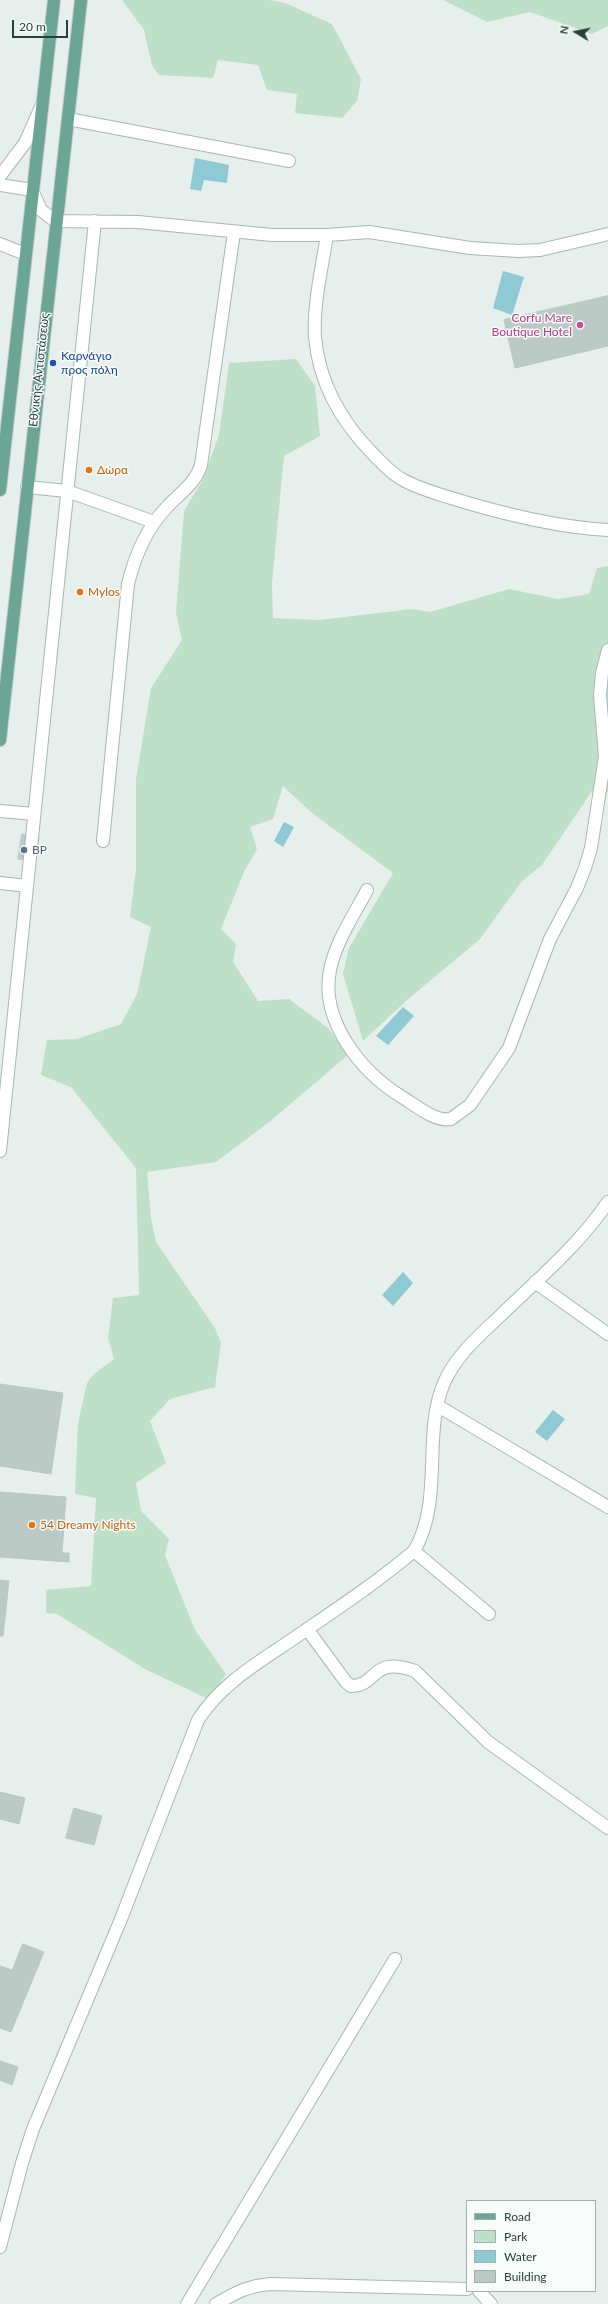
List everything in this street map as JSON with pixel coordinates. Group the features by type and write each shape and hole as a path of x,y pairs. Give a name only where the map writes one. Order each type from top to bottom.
{"main road":[{"path":"0,490 41,107 54,0"},
{"name":"Εθνικής Αντιστάσεως","path":"0,740 80,0"}],"street":[{"path":"0,176 25,143 41,107"},
{"path":"68,119 289,161"},
{"path":"0,185 32,190 41,210 55,221 155,223 272,235 327,235 369,232 470,248 518,251 540,250 608,234"},
{"path":"0,1150 5,1044 27,886 95,221"},
{"path":"104,841 128,584 140,547 154,522 190,487 201,465 234,232"},
{"path":"327,235 314,322 318,356 325,382 338,410 350,429 367,448 400,478 421,488 504,513 591,529 608,530"},
{"path":"0,244 25,254"},
{"path":"27,487 67,491 154,522"},
{"path":"367,890 342,939 328,982 330,1000 339,1030 357,1056 382,1082 398,1094 434,1116 451,1119 470,1105 509,1048 550,938 577,888 585,868 591,848 604,787 605,750 600,695 602,673 608,650"},
{"path":"0,811 34,814"},
{"path":"0,883 27,886"},
{"path":"0,2247 22,2163 33,2130 121,1919 198,1720 210,1700 245,1671 307,1629 414,1551 422,1539 427,1520 438,1406 443,1384 452,1366 470,1344 582,1237 608,1202"},
{"path":"535,1282 608,1334"},
{"path":"438,1406 608,1507"},
{"path":"414,1551 489,1614"},
{"path":"307,1629 346,1682 351,1686 363,1683 381,1668 402,1667 415,1671 488,1742 608,1828"},
{"path":"187,2304 395,1959"},
{"path":"216,2304 236,2291 253,2285 271,2284 466,2289"},
{"path":"479,2292 491,2304"}],"green space":[{"path":"122,0 270,0 285,3 332,24 361,79 357,101 342,118 295,113 297,94 267,90 258,65 218,60 213,78 159,75 152,66 144,30"},
{"path":"443,0 608,0 608,26 592,34 530,12 487,22"},
{"path":"296,359 315,386 320,436 284,456 272,583 273,618 319,620 412,609 430,612 509,589 558,599 589,594 597,568 608,566 608,792 592,791 542,865 522,881 480,939 407,1000 363,1041 343,974 349,948 393,873 312,813 283,786 273,819 250,827 257,849 244,872 221,929 236,944 233,962 258,1001 289,999 328,1028 348,1055 268,1123 216,1162 147,1172 151,1218 156,1242 215,1328 221,1343 215,1387 170,1399 150,1421 166,1463 136,1483 141,1511 169,1539 165,1555 195,1630 226,1674 210,1700 145,1669 57,1614 46,1613 46,1590 91,1586 96,1498 75,1494 78,1423 87,1383 94,1374 114,1359 108,1338 113,1298 139,1295 136,1168 71,1087 41,1075 47,1040 77,1039 121,1024 137,994 151,927 130,917 136,869 136,779 151,688 182,640 176,613 184,511 202,481 219,435 229,363"}],"water":[{"path":"195,158 229,165 227,183 204,180 201,191 190,189"},
{"path":"503,271 524,277 512,315 493,308"},
{"path":"284,822 294,827 283,847 274,841"},
{"path":"403,1007 414,1016 388,1045 376,1036"},
{"path":"403,1272 413,1283 393,1306 382,1295"},
{"path":"553,1410 565,1419 547,1441 535,1432"}],"building":[{"path":"608,296 608,346 515,368 504,320"},
{"path":"22,834 39,837 35,861 18,859"},
{"path":"0,1384 63,1393 51,1474 0,1466"},
{"name":"54 Dreamy Nights","path":"0,1492 66,1497 62,1553 69,1553 69,1562 0,1557"},
{"path":"0,1580 9,1581 3,1636 0,1636"},
{"path":"0,1792 25,1798 19,1824 0,1819"},
{"path":"74,1808 102,1816 94,1845 66,1838"},
{"path":"23,1944 44,1952 11,2032 0,2028 0,1966 12,1970"},
{"path":"0,2061 18,2067 12,2085 0,2080"}],"place":[{"name":"Corfu Mare Boutique Hotel","path":"580,325"},
{"name":"Καρνάγιο προς πόλη","path":"53,363"},
{"name":"Δώρα","path":"89,470"},
{"name":"Mylos","path":"80,592"},
{"name":"BP","path":"24,850"},
{"name":"54 Dreamy Nights","path":"32,1525"}]}
